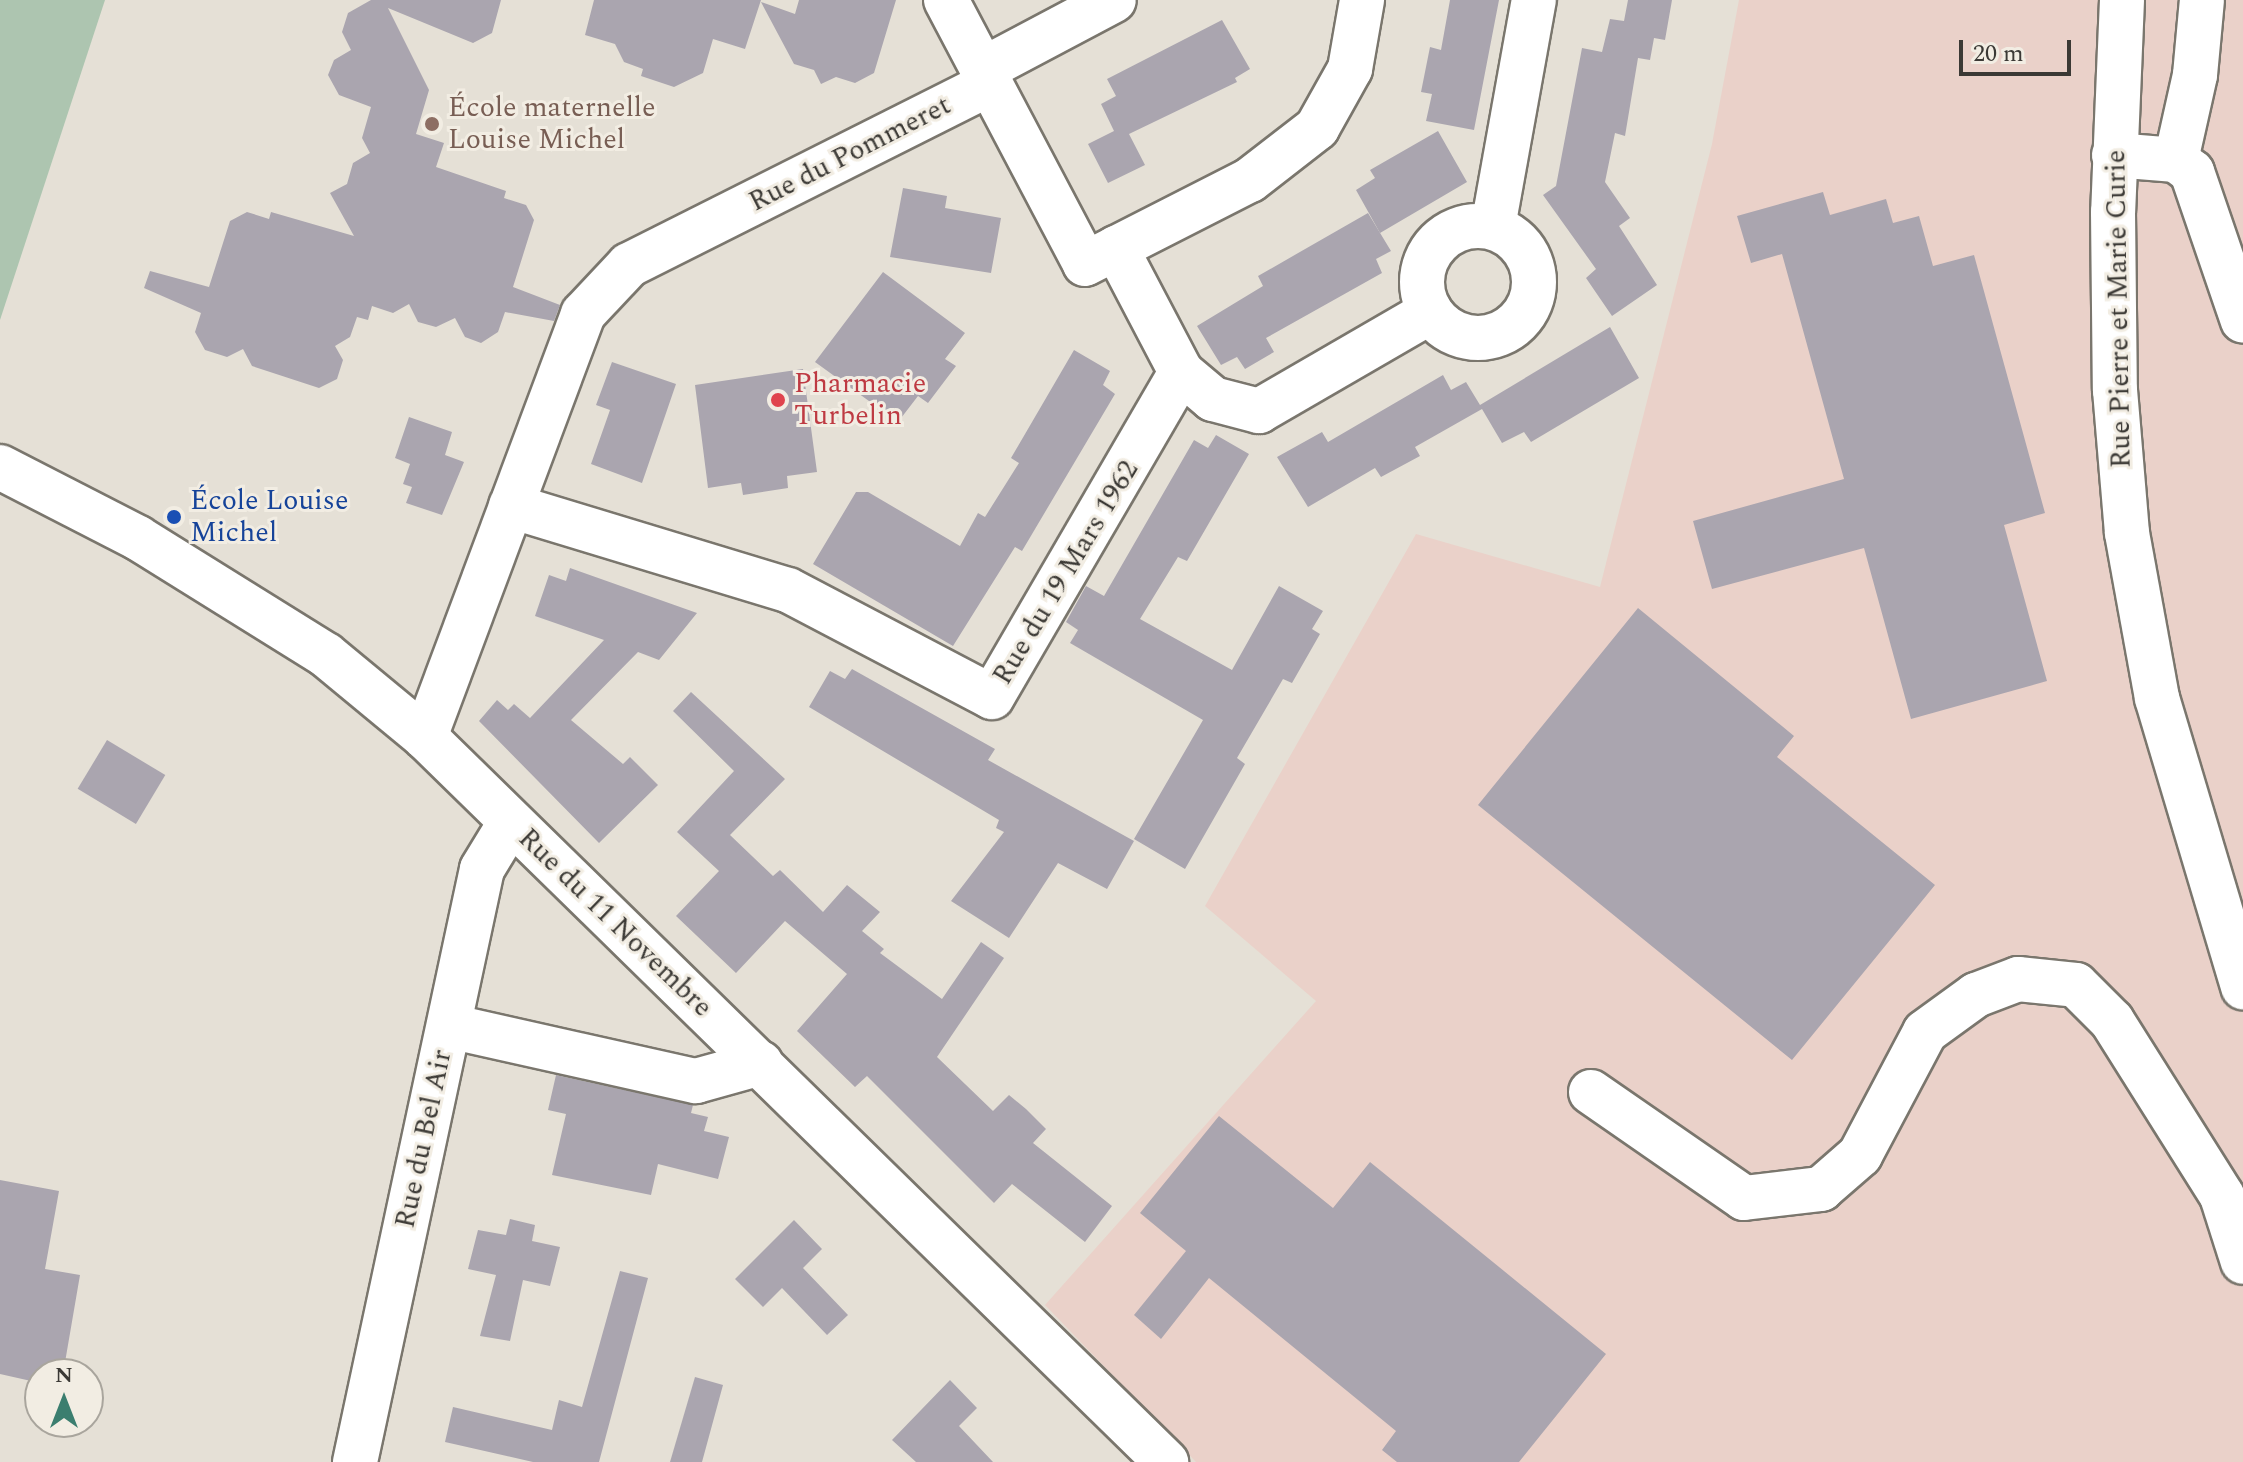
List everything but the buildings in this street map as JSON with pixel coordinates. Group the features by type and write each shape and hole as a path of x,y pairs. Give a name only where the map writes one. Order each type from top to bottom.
{"street":[{"path":"946,0 1085,264 1250,180 1317,128 1350,69 1362,0"},
{"name":"Rue du Pommeret","path":"425,737 583,314 629,265 985,77 1114,0"},
{"path":"1493,227 1534,0"},
{"name":"Rue Pierre et Marie Curie","path":"2122,0 2114,155 2115,390 2127,533 2157,698 2243,987"},
{"path":"2176,160 2195,75 2202,0"},
{"path":"2114,155 2176,160 2192,172 2243,321"},
{"path":"1493,227 1509,234 1531,263 1532,299 1523,316 1494,336 1476,339 1442,326 1430,312 1421,275 1432,249 1454,230 1493,227"},
{"path":"1116,248 1181,372 1213,399 1259,411 1430,312"},
{"name":"Rue du 19 Mars 1962","path":"511,506 788,590 992,697 1181,372"},
{"name":"Rue du 11 Novembre","path":"0,467 138,538 314,647 425,737 1166,1462"},
{"name":"Rue du Bel Air","path":"355,1462 482,869 510,823"},
{"path":"1591,1092 1744,1198 1821,1189 1860,1155 1925,1032 1976,995 2018,979 2076,985 2112,1021 2222,1196 2243,1262"},
{"path":"449,1026 696,1081 761,1063"}],"shaded area":[{"path":"1739,0 2243,0 2243,1462 1196,1462 1045,1305 1316,1001 1205,906 1416,534 1600,587 1712,144"}],"green space":[{"path":"0,0 105,0 0,320"}],"place":[{"name":"École maternelle Louise Michel","path":"432,124"},
{"name":"Pharmacie Turbelin","path":"778,400"},
{"name":"École Louise Michel","path":"174,517"}]}
